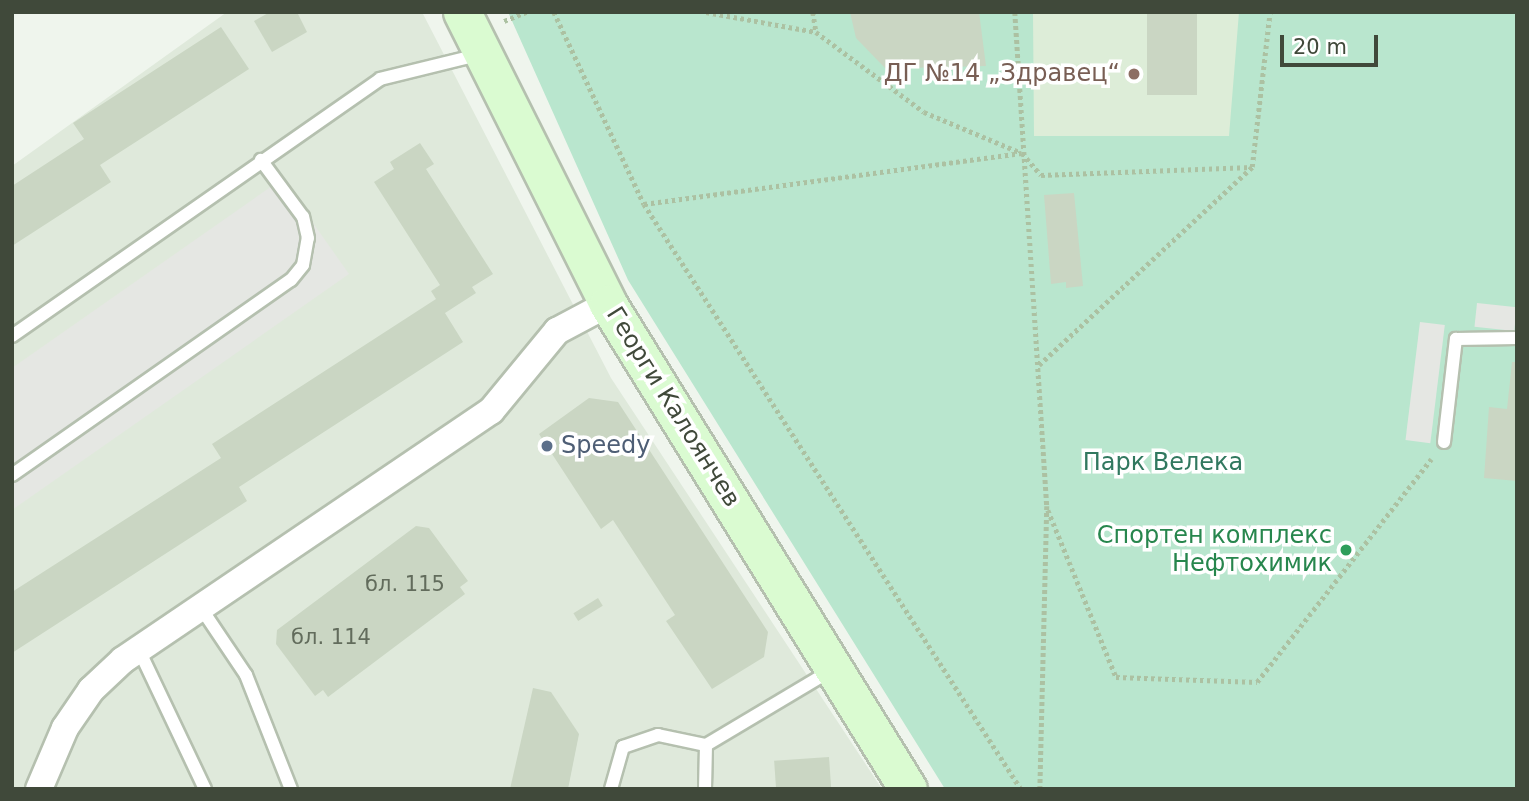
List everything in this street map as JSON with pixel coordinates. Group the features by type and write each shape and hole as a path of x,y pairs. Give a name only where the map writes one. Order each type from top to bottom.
{"street":[{"name":"Георги Калоянчев","path":"461,12 608,304 908,789"},
{"path":"39,789 65,728 85,700 139,650 491,411 557,331 608,304"}],"lane":[{"path":"12,336 380,79 482,54"},
{"path":"12,475 297,273 308,238 303,217 261,160"},
{"path":"1444,442 1456,339 1517,338"},
{"path":"201,608 246,675 291,789"},
{"path":"139,650 205,789"},
{"path":"611,789 623,747 658,735 706,746 834,669"},
{"path":"705,789 706,746"}],"path":[{"path":"554,12 644,204 1021,789"},
{"path":"706,12 816,32 924,112 1021,153 1041,175 1252,167"},
{"path":"813,12 816,32"},
{"path":"1015,12 1021,153 1046,506 1040,789"},
{"path":"1038,365 1252,167 1270,12"},
{"path":"644,204 1021,153"},
{"path":"1046,506 1116,677 1257,682 1444,442"}],"shaded area":[{"path":"227,12 422,12 611,378 882,789 12,789 12,166"},
{"name":"ДГ №14 „Здравец“","path":"1033,12 1239,12 1239,136 1033,136"},
{"path":"282,179 349,274 12,510 12,368"},
{"path":"1477,303 1517,307 1514,331 1474,327"},
{"path":"1420,322 1445,325 1430,443 1405,440"}],"green space":[{"name":"Парк Велека","path":"508,12 1033,12 1034,136 1229,136 1239,12 1517,12 1517,789 945,789 628,280"}],"building":[{"path":"270,12 297,12 307,32 272,52 254,21"},
{"path":"850,12 979,12 986,66 908,68 896,61 885,68 856,38"},
{"path":"1147,12 1197,12 1197,95 1147,95"},
{"path":"221,27 249,69 100,165 111,182 12,246 12,186 84,139 73,123"},
{"path":"420,143 434,164 426,169 493,274 472,287 476,293 445,313 463,342 239,487 247,501 12,653 12,592 221,458 212,444 436,299 431,291 440,285 374,182 394,169 390,162"},
{"path":"1074,193 1083,286 1066,288 1066,282 1051,284 1044,195"},
{"path":"1512,362 1517,362 1517,481 1484,478 1489,407 1507,409"},
{"path":"589,398 618,402 768,632 764,657 712,689 666,621 675,615 613,520 601,529 539,434"},
{"path":"416,526 429,528 468,581 460,587 465,594 328,697 323,690 315,696 276,644 277,630"},
{"path":"598,598 603,606 578,621 573,613"},
{"path":"533,688 551,692 579,734 568,789 510,789"},
{"path":"829,757 831,789 776,789 774,761"}],"place":[{"name":"ДГ №14 „Здравец“","path":"1134,74"},
{"name":"Speedy","path":"547,446"},
{"name":"Спортен комплекс Нефтохимик","path":"1346,550"}]}
